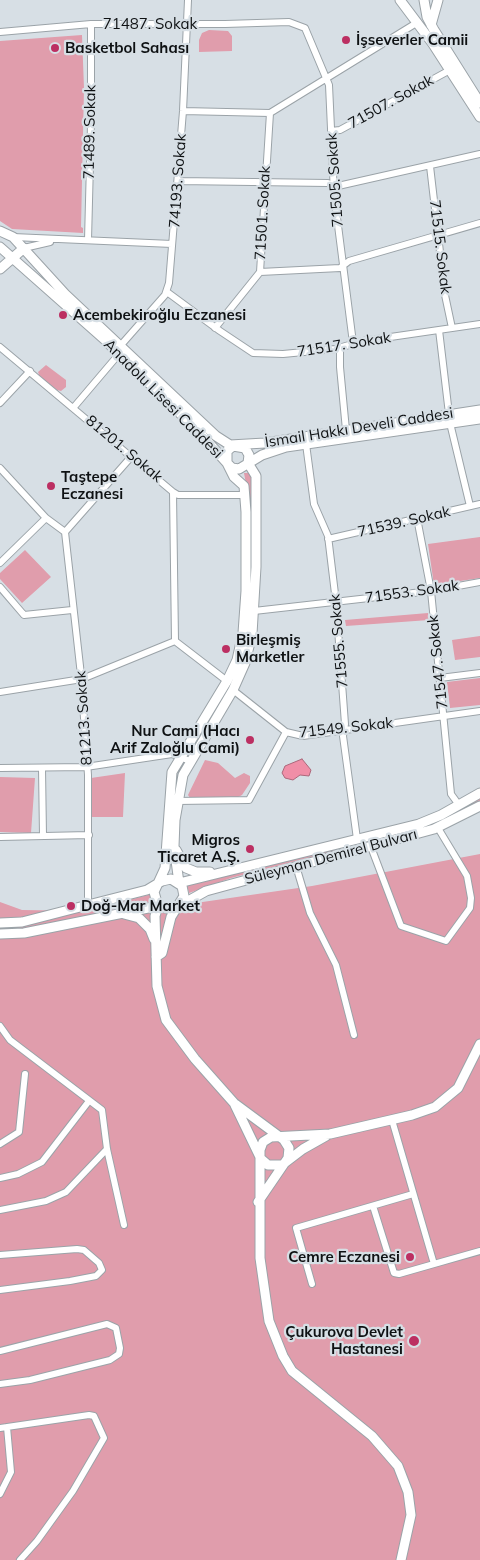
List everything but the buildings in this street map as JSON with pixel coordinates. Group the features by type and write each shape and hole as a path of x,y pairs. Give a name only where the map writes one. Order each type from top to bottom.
{"main road":[{"path":"400,0 418,22 480,117"},
{"path":"424,0 431,25 480,102"},
{"path":"431,25 438,0"},
{"path":"0,231 13,237"},
{"path":"0,245 13,237"},
{"name":"Anadolu Lisesi Caddesi","path":"13,237 227,463 234,477 244,486 245,495"},
{"name":"Anadolu Lisesi Caddesi","path":"0,245 216,436 230,445 238,445"},
{"path":"0,269 24,248"},
{"name":"İsmail Hakkı Develi Caddesi","path":"248,463 274,450 450,419 480,410"},
{"name":"İsmail Hakkı Develi Caddesi","path":"238,445 346,430 450,419 480,419"},
{"path":"156,957 162,953 172,917 181,905 184,896 179,883 174,846 177,801 183,775 233,690 245,663 252,634 256,476 248,463 248,451 238,445 227,451 227,463 236,469 243,468 248,463"},
{"path":"245,495 246,611 237,660 227,681 172,772 165,868 154,892 158,906 155,916 157,986 166,1020 189,1052 234,1103 280,1138 290,1148 286,1162 258,1202"},
{"name":"Süleyman Demirel Bulvarı","path":"221,872 419,824 480,793"},
{"name":"Süleyman Demirel Bulvarı","path":"181,905 206,891 438,828 480,806"},
{"path":"174,846 186,868 196,872 221,872"},
{"path":"0,923 22,922 147,890 171,879 179,883 221,872"},
{"path":"0,934 24,933 158,906 167,910 181,905"},
{"path":"122,913 139,918 150,929 156,944"},
{"path":"401,1560 411,1514 408,1492 398,1466 372,1436 292,1371 283,1356 269,1320 260,1258 258,1202 261,1146 267,1139 330,1134 412,1115 447,1099 458,1088 480,1044"},
{"path":"234,1103 264,1163 273,1167 286,1162 303,1149 330,1134"}],"street":[{"name":"74193. Sokak","path":"167,292 178,181 188,0"},
{"name":"71487. Sokak","path":"0,32 91,24 187,25 286,22 300,24"},
{"path":"183,111 270,113 418,22"},
{"name":"71489. Sokak","path":"88,240 92,124 91,24"},
{"name":"71505. Sokak","path":"300,24 309,32 327,79 334,185 353,343"},
{"name":"71507. Sokak","path":"331,131 340,130 450,70"},
{"name":"71501. Sokak","path":"215,328 260,272 270,113"},
{"path":"178,181 338,186 480,154"},
{"name":"71515. Sokak","path":"430,166 445,295 452,328"},
{"path":"260,272 340,268 349,261 480,223"},
{"path":"13,237 172,244"},
{"path":"24,248 56,240"},
{"path":"74,407 167,292"},
{"name":"71517. Sokak","path":"167,292 215,328 253,353 283,354 340,348 353,343 480,324"},
{"path":"439,330 450,419 470,506"},
{"name":"81201. Sokak","path":"0,347 74,407 173,492 175,641"},
{"path":"340,348 346,430"},
{"path":"0,403 30,371"},
{"name":"71555. Sokak","path":"306,444 314,504 328,539 336,602 346,730 343,736 357,839"},
{"path":"0,468 46,518 65,532 132,456"},
{"path":"173,492 178,495 245,495"},
{"name":"71539. Sokak","path":"328,539 480,504"},
{"path":"0,563 46,518"},
{"name":"71547. Sokak","path":"417,518 431,591 451,794 459,805"},
{"name":"81213. Sokak","path":"65,532 72,610 82,679 89,835 88,905"},
{"name":"71553. Sokak","path":"254,611 431,591 480,582"},
{"path":"0,587 24,615 72,610"},
{"path":"0,692 82,679 175,641 227,681"},
{"path":"440,678 480,673"},
{"name":"71549. Sokak","path":"233,690 286,732 303,736 480,711"},
{"path":"177,801 249,800 286,732"},
{"path":"0,768 86,768 172,754 190,761"},
{"path":"42,768 43,836"},
{"path":"371,847 401,926 446,941 470,908 472,898 467,876 438,828"},
{"path":"0,837 89,835"},
{"path":"296,866 310,913 336,966 354,1034"},
{"path":"0,1026 10,1040 102,1110 124,1225"},
{"path":"0,1144 19,1132 25,1074"},
{"path":"0,1178 18,1174 42,1162 89,1101"},
{"path":"392,1120 434,1264"},
{"path":"0,1210 30,1205 66,1192 108,1149"},
{"path":"312,1284 296,1228 414,1194"},
{"path":"373,1206 394,1273 399,1274 480,1251"},
{"path":"0,1255 84,1250 99,1263 102,1270 96,1276 0,1290"},
{"path":"0,1351 108,1324 116,1328 120,1348 119,1354 110,1360 30,1380 0,1384"},
{"path":"0,1494 11,1472 3,1428 88,1415 94,1416 104,1438 73,1491 37,1541 20,1560"}],"shaded area":[{"path":"209,30 228,31 232,36 232,51 199,52 199,40 202,33"},
{"path":"82,35 84,88 81,227 83,228 83,233 12,229 0,221 0,41"},
{"path":"46,365 66,380 66,387 61,391 40,377 38,372"},
{"path":"244,473 251,473 252,586 249,635 242,662 230,690 189,755 186,753 228,689 240,661 247,634 250,587 248,495"},
{"path":"480,537 480,578 434,585 428,544"},
{"path":"25,550 51,577 22,603 0,579 0,573"},
{"path":"428,613 429,620 346,626 345,620"},
{"path":"480,636 480,657 455,660 452,640"},
{"path":"480,678 480,705 450,708 447,682"},
{"path":"302,759 311,770 309,776 300,775 293,780 285,778 282,773 285,766"},
{"path":"205,760 218,763 235,778 244,773 250,776 250,783 242,795 236,798 190,798 188,795"},
{"path":"125,773 123,817 92,817 91,778"},
{"path":"0,777 35,778 31,833 0,832"},
{"path":"480,797 480,801 463,812 426,827 231,878 189,893 187,885 397,833"},
{"path":"480,854 480,1560 0,1560 0,902 22,910 86,911 152,894 152,903 103,911 141,911 312,886"}],"place":[{"name":"İşseverler Camii","path":"346,40"},
{"name":"Basketbol Sahası","path":"55,48"},
{"name":"Acembekiroğlu Eczanesi","path":"63,315"},
{"name":"Taştepe Eczanesi","path":"51,486"},
{"name":"Birleşmiş Marketler","path":"226,649"},
{"name":"Nur Cami (Hacı Arif Zaloğlu Cami)","path":"250,740"},
{"name":"Migros Ticaret A.Ş.","path":"250,849"},
{"name":"Doğ-Mar Market","path":"71,906"},
{"name":"Cemre Eczanesi","path":"410,1257"},
{"name":"Çukurova Devlet Hastanesi","path":"414,1341"}]}
